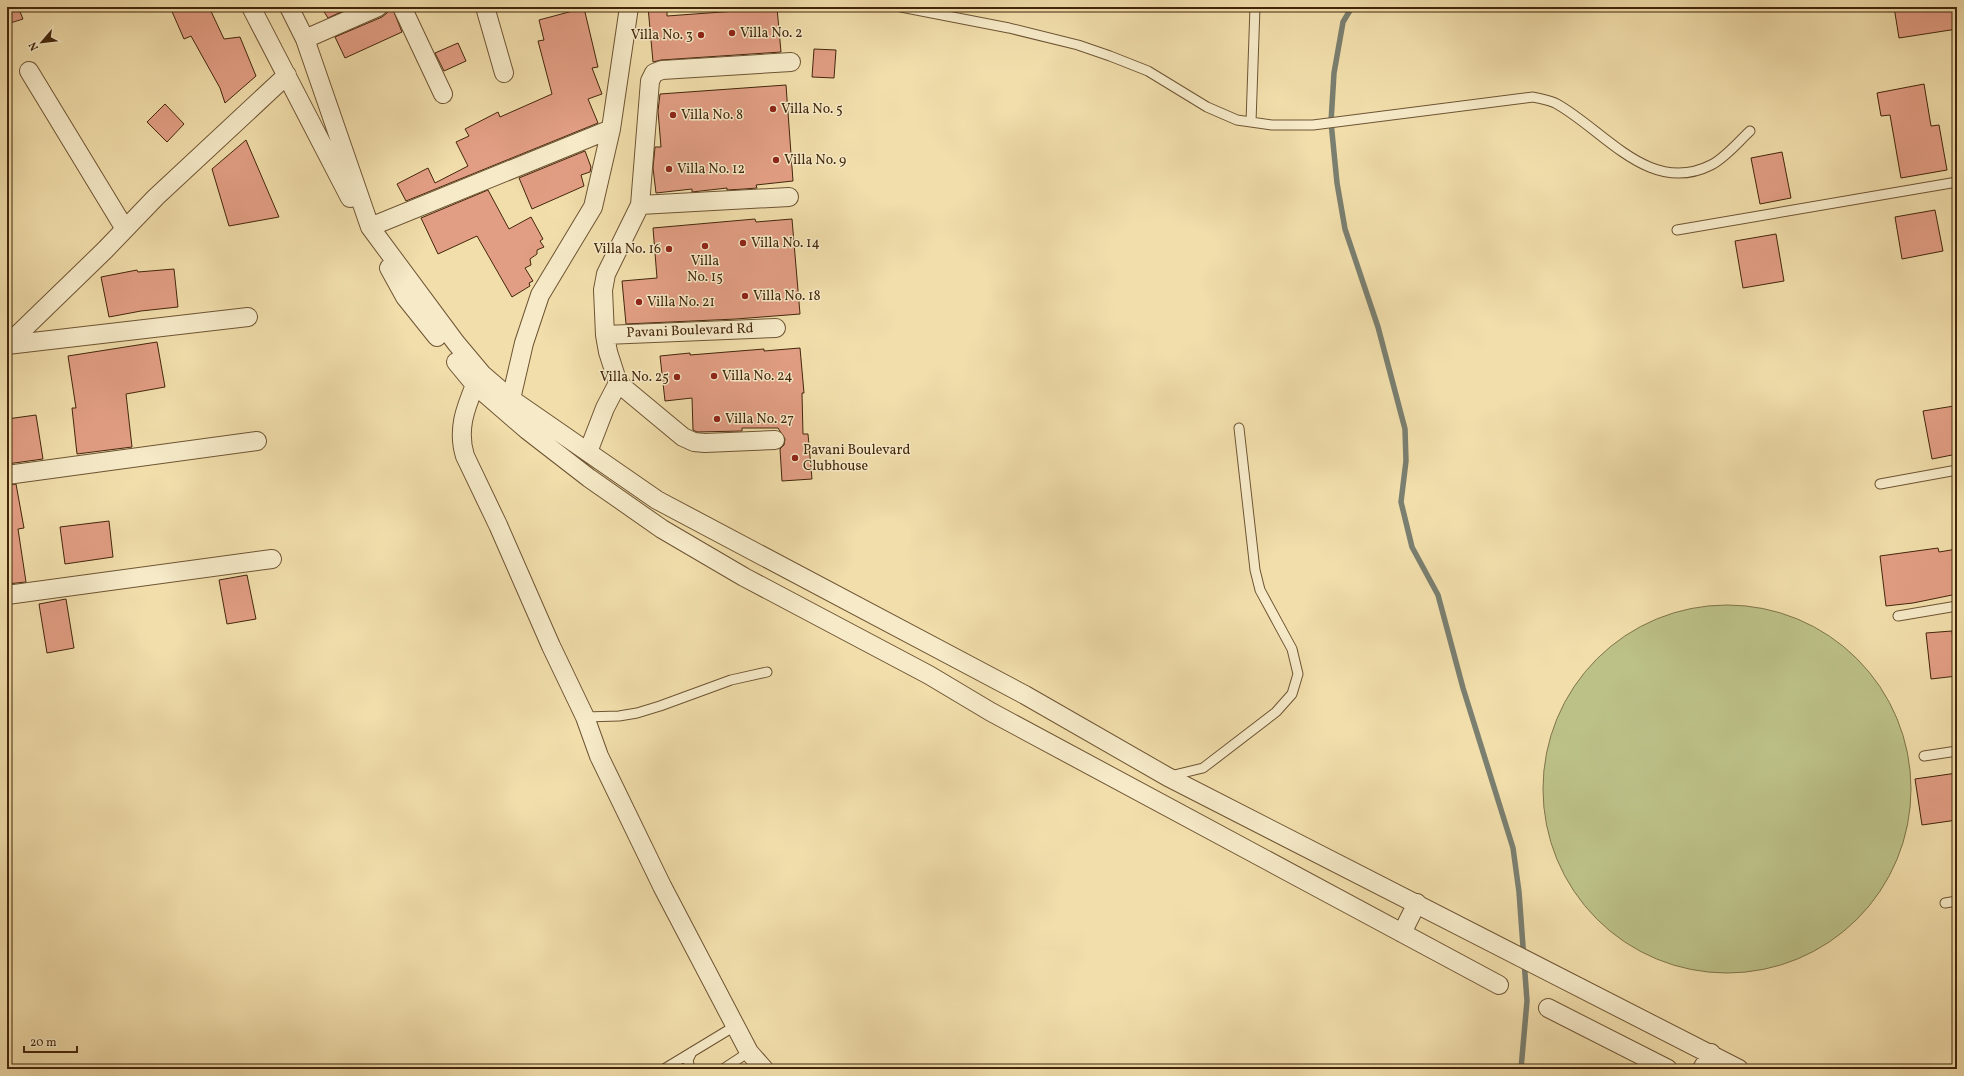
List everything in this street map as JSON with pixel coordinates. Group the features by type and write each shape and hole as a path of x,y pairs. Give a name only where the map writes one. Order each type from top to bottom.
{"street":[{"path":"251,7 358,212 405,297 475,385 527,430 589,478 662,529 758,585 929,675 991,712 1499,985"},
{"path":"289,7 305,38 370,227 456,343 482,374 511,399 657,500 1025,695 1168,777 1740,1069"},
{"path":"305,38 378,7"},
{"path":"402,7 443,94"},
{"path":"485,7 504,73"},
{"path":"511,399 524,343 540,295 594,207 611,129 629,7"},
{"name":"Pavani Boulevard Rd","path":"618,383 604,335 603,290 606,274 640,206 650,81 654,73 662,70 790,62"},
{"path":"29,71 125,229"},
{"path":"248,317 7,345 156,197 287,75"},
{"path":"370,227 611,129"},
{"path":"640,206 789,197"},
{"name":"Pavani Boulevard Rd","path":"604,335 776,328"},
{"path":"588,452 605,408 618,383 683,437 694,442 705,444 774,440"},
{"path":"475,385 464,410 461,444 465,456 498,525 551,646 585,717 599,756 662,886 749,1052 764,1069"},
{"path":"7,475 257,441"},
{"path":"7,595 272,559"},
{"path":"1402,933 1416,903"},
{"path":"1548,1008 1668,1069"},
{"path":"1702,1069 1711,1053"}],"lane":[{"path":"901,7 1009,28 1078,45 1148,71 1207,107 1237,120 1272,125 1313,124 1534,97 1555,103 1583,121 1630,158 1660,172 1690,172 1712,164 1750,131"},
{"path":"1251,122 1255,7"},
{"path":"1678,230 1957,182"},
{"path":"1168,777 1203,768 1276,712 1292,694 1298,674 1292,649 1260,590 1255,570 1239,428"},
{"path":"1880,484 1957,470"},
{"path":"1898,616 1957,606"},
{"path":"585,717 619,716 637,713 731,680 767,672"},
{"path":"1924,756 1957,751"},
{"path":"1945,903 1957,901"},
{"path":"664,1069 735,1026"},
{"path":"690,1069 688,1060 692,1052"},
{"path":"723,1069 749,1052"}],"green space":[{"path":"1727,605 1763,609 1797,619 1829,636 1857,659 1880,687 1897,719 1907,753 1911,789 1907,825 1897,859 1880,891 1857,919 1829,942 1797,959 1763,969 1727,973 1691,969 1657,959 1625,942 1597,919 1574,891 1557,859 1547,825 1543,789 1547,753 1557,719 1574,687 1597,659 1625,636 1657,619 1691,609"}],"building":[{"path":"7,7 18,7 23,19 7,24"},
{"path":"170,7 209,7 224,39 240,37 256,76 225,103 220,88 191,36 184,39"},
{"path":"321,7 352,7 328,18"},
{"path":"388,7 392,7 402,32 345,58 335,37 382,17 387,13"},
{"path":"648,7 667,7 667,16 777,8 781,52 661,60 653,62"},
{"path":"1894,7 1957,7 1957,29 1899,38"},
{"path":"584,8 598,67 592,68 602,94 588,99 598,123 406,201 397,184 428,168 435,183 468,166 456,142 469,136 465,129 498,112 500,117 552,94 538,41 544,40 539,20"},
{"path":"458,43 466,61 444,71 435,53"},
{"path":"814,49 836,50 834,78 812,77"},
{"path":"1924,84 1931,126 1939,125 1947,170 1901,178 1890,115 1881,116 1877,93"},
{"path":"786,85 793,181 756,185 757,188 727,190 727,188 692,192 692,189 656,193 653,168 655,147 661,147 658,111 660,94"},
{"path":"165,104 184,124 167,142 147,122"},
{"path":"246,140 279,217 229,226 212,169"},
{"path":"585,151 591,167 590,172 581,175 584,186 532,209 519,178"},
{"path":"1782,152 1791,198 1760,204 1751,158"},
{"path":"488,190 509,229 531,217 543,239 540,241 544,247 537,250 537,254 530,259 531,265 525,268 533,281 529,283 530,286 512,297 477,236 438,254 421,218"},
{"path":"1935,210 1943,251 1902,259 1895,217"},
{"path":"755,219 756,222 792,219 800,314 736,319 626,324 622,281 657,278 653,228"},
{"path":"1776,234 1784,281 1743,288 1735,241"},
{"path":"174,269 178,307 141,311 109,317 101,277 137,270 138,272"},
{"path":"157,342 165,387 126,394 132,447 77,454 72,408 76,408 68,356"},
{"path":"800,348 804,393 802,393 803,434 808,434 812,479 782,481 780,449 784,445 785,439 778,428 742,428 742,431 697,432 693,430 692,398 665,401 660,356 690,353 690,355 764,349 764,351"},
{"path":"1954,406 1957,424 1957,454 1932,459 1923,411"},
{"path":"36,415 43,459 7,464 7,419"},
{"path":"16,484 24,528 18,529 26,582 7,584 7,485"},
{"path":"109,521 113,557 65,564 60,527"},
{"path":"1938,548 1939,552 1957,549 1957,594 1913,603 1886,606 1880,556"},
{"path":"247,575 256,619 227,624 219,580"},
{"path":"66,599 74,648 47,653 39,604"},
{"path":"1952,631 1957,676 1931,679 1926,633"},
{"path":"1957,773 1957,820 1922,825 1915,779"}],"waterway":[{"path":"1352,7 1343,22 1334,73 1331,122 1337,183 1345,229 1378,327 1405,429 1406,461 1401,502 1412,547 1438,595 1463,688 1513,848 1519,892 1527,1001 1521,1069"}],"place":[{"name":"Villa No. 2","path":"732,33"},
{"name":"Villa No. 3","path":"701,35"},
{"name":"Villa No. 5","path":"773,109"},
{"name":"Villa No. 8","path":"673,115"},
{"name":"Villa No. 9","path":"776,160"},
{"name":"Villa No. 12","path":"669,169"},
{"name":"Villa No. 14","path":"743,243"},
{"name":"Villa No. 15","path":"705,246"},
{"name":"Villa No. 16","path":"669,249"},
{"name":"Villa No. 18","path":"745,296"},
{"name":"Villa No. 21","path":"639,302"},
{"name":"Villa No. 24","path":"714,376"},
{"name":"Villa No. 25","path":"677,377"},
{"name":"Villa No. 27","path":"717,419"},
{"name":"Pavani Boulevard Clubhouse","path":"795,458"}]}
